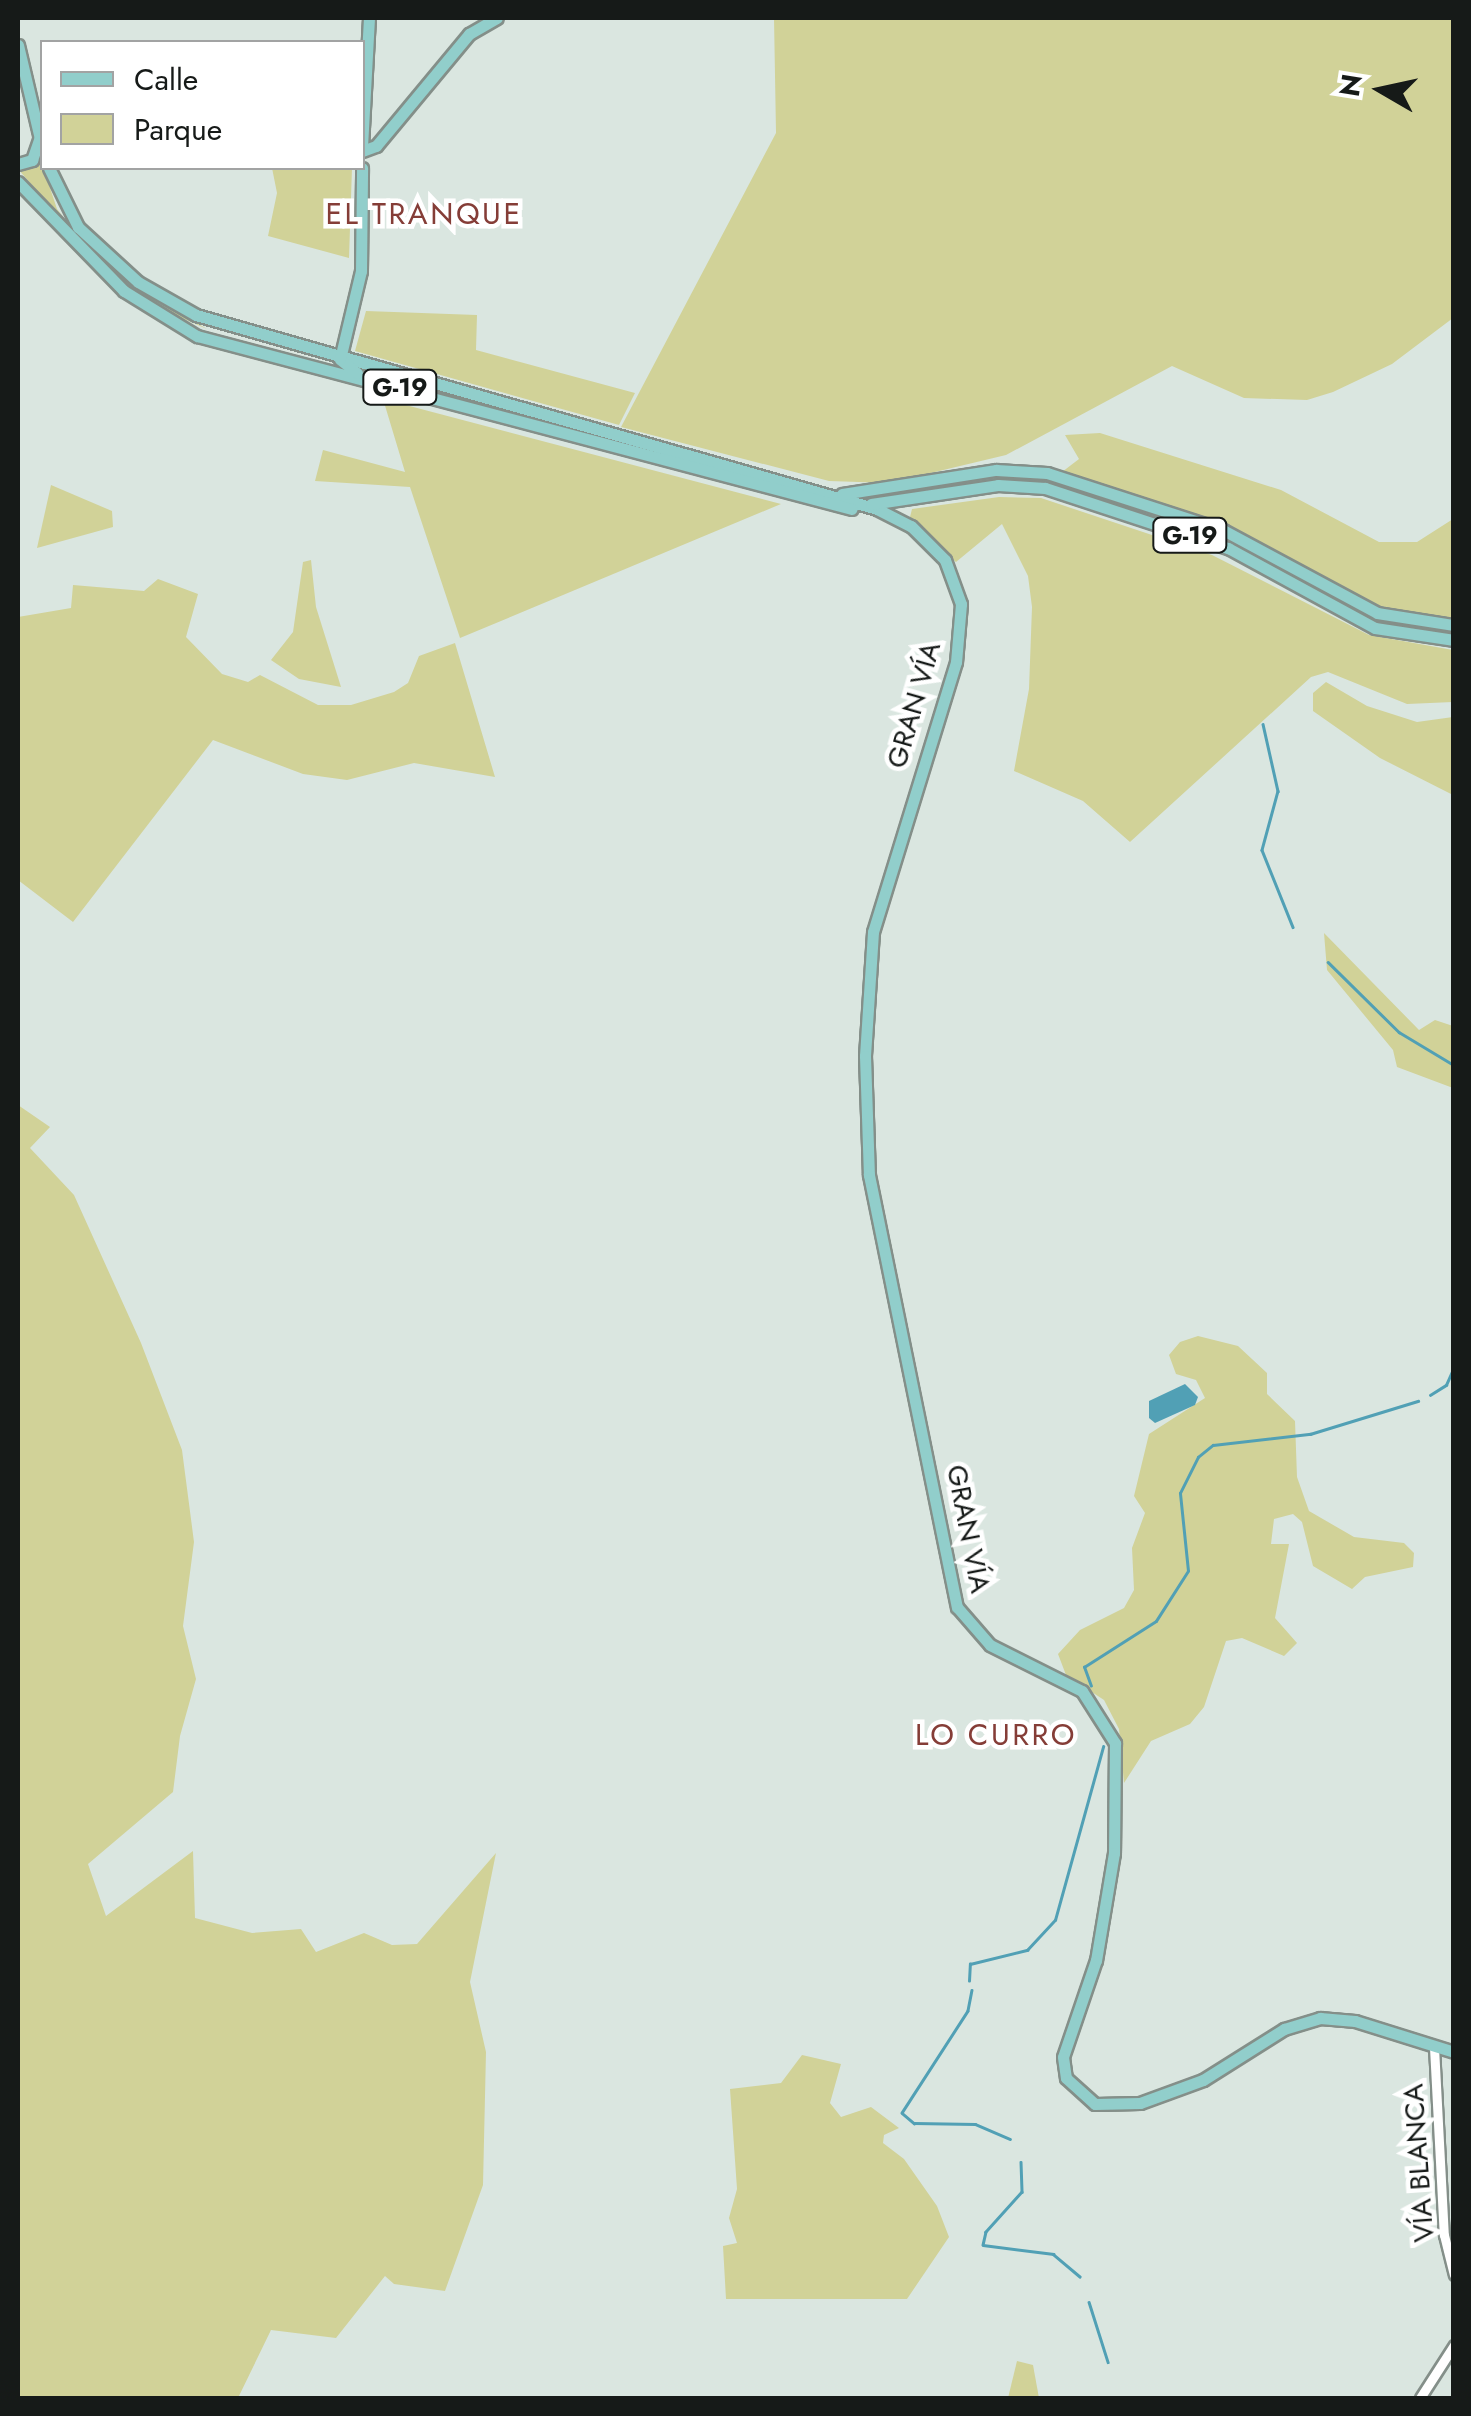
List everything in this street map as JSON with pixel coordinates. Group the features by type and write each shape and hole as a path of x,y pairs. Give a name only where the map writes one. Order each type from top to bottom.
{"main road":[{"path":"369,18 361,271 341,356 347,370 404,388"},
{"path":"366,148 470,34 497,18"},
{"path":"18,45 40,138"},
{"path":"366,148 371,122 367,80"},
{"path":"371,122 388,128"},
{"path":"18,164 32,160 40,144"},
{"name":"G-19","path":"50,170 70,218 103,252 149,290 209,320 831,498 1021,470 1223,530 1376,613 1454,625"},
{"path":"362,170 364,206"},
{"name":"G-19","path":"18,182 132,298 197,336 219,344 864,504 1010,484 1056,490 1228,548 1375,628 1454,640"},
{"path":"197,336 209,331 209,320"},
{"path":"219,344 224,331 268,337"},
{"path":"947,494 1012,480 1021,470"},
{"path":"831,498 903,522 922,484"},
{"name":"GRAN VÍA","path":"864,504 903,522 952,571 960,632 949,694 874,932 865,1056 870,1192 957,1607 983,1641 1082,1691 1115,1742 1112,1866 1096,1960 1065,2048 1066,2078 1095,2104 1140,2103 1190,2086 1284,2029 1320,2018 1355,2022 1454,2052"}],"street":[{"name":"VÍA BLANCA","path":"1434,2047 1444,2235 1454,2275"},
{"path":"1420,2398 1454,2345"}],"green space":[{"path":"774,18 1453,18 1453,318 1392,364 1307,400 1244,398 1172,366 1006,455 889,483 829,481 621,427 776,133"},
{"path":"39,155 40,170 44,170 57,209 71,227 139,289 207,329 152,305 73,232 18,169"},
{"path":"272,170 352,170 349,258 268,236 277,193"},
{"path":"366,311 477,315 476,350 635,393 619,425 355,351"},
{"path":"383,399 781,504 460,638 410,487 315,481 323,450 405,472"},
{"path":"1100,433 1281,490 1379,542 1417,542 1453,519 1453,620 1379,606 1250,538 1062,472 1079,459 1065,435"},
{"path":"51,485 112,511 113,527 37,548"},
{"path":"999,497 1041,498 1212,555 1369,635 1453,650 1453,702 1407,704 1328,672 1311,677 1130,842 1083,801 1014,771 1029,689 1032,607 1028,576 1002,524 956,562 908,525 912,509"},
{"path":"311,560 316,607 341,687 299,679 271,660 293,632 303,562"},
{"path":"158,579 198,594 186,637 222,674 248,682 260,675 318,705 351,705 394,692 408,683 419,656 455,643 495,777 414,763 347,780 303,774 213,740 73,922 18,880 18,617 71,608 73,585 144,591"},
{"path":"1326,682 1367,706 1417,722 1453,717 1453,795 1380,758 1313,711 1313,693"},
{"path":"1324,933 1419,1030 1435,1020 1453,1026 1453,1088 1397,1067 1393,1050 1327,970"},
{"path":"18,1105 50,1127 30,1148 74,1195 141,1343 182,1450 194,1542 183,1626 196,1679 180,1736 173,1792 88,1864 106,1916 193,1851 195,1918 252,1933 301,1929 316,1952 364,1933 392,1945 417,1944 496,1853 470,1982 486,2052 483,2185 445,2291 394,2284 385,2276 336,2338 271,2330 238,2398 18,2398"},
{"path":"1198,1336 1238,1346 1267,1373 1267,1394 1295,1421 1297,1477 1309,1511 1354,1537 1404,1543 1414,1553 1413,1567 1365,1577 1352,1589 1313,1566 1302,1522 1293,1514 1274,1519 1271,1544 1289,1544 1275,1618 1297,1643 1284,1656 1242,1638 1226,1641 1204,1707 1190,1724 1151,1741 1124,1783 1119,1729 1104,1700 1066,1675 1058,1654 1080,1630 1124,1608 1134,1590 1132,1548 1145,1513 1134,1496 1149,1434 1205,1398 1196,1380 1176,1374 1169,1355 1180,1342"},
{"path":"802,2055 841,2064 830,2103 841,2117 871,2107 899,2128 884,2135 883,2143 904,2159 937,2206 949,2237 907,2299 726,2299 723,2246 737,2243 729,2218 737,2189 730,2089 781,2083"},
{"path":"1017,2361 1033,2365 1039,2398 1008,2398"}],"water":[{"path":"1185,1384 1198,1397 1195,1405 1155,1423 1149,1418 1149,1401"}],"waterway":[{"path":"1263,724 1278,791 1262,850 1293,927"},
{"path":"1328,962 1399,1032 1454,1065"},
{"path":"1430,1395 1446,1385 1454,1367"},
{"path":"1091,1686 1084,1667 1156,1621 1188,1571 1180,1493 1198,1457 1213,1445 1310,1434 1418,1401"},
{"path":"969,1981 970,1964 1027,1950 1055,1920 1103,1747"},
{"path":"972,1990 968,2011 902,2113 914,2123 975,2124 1010,2139"},
{"path":"1021,2162 1022,2192 986,2232 983,2245 1053,2254 1080,2277"},
{"path":"1089,2302 1108,2362"}],"district":[{"name":"EL TRANQUE","path":"424,214"},
{"name":"LO CURRO","path":"996,1735"}]}
